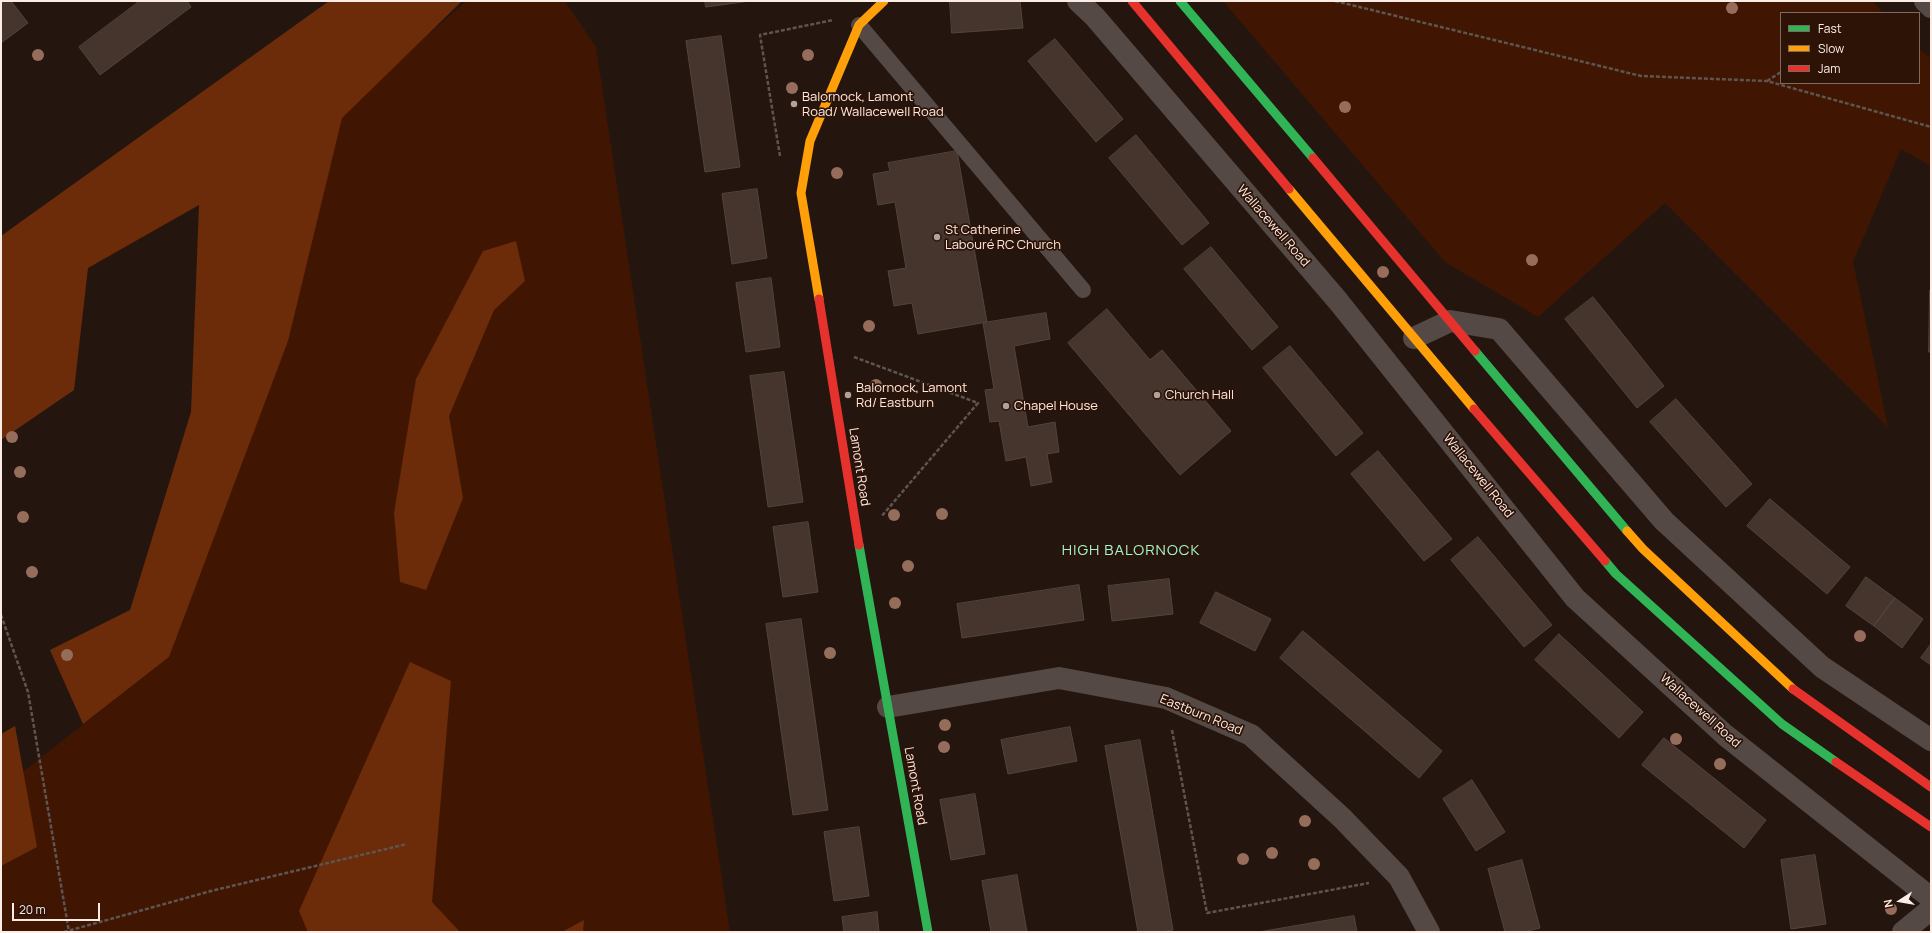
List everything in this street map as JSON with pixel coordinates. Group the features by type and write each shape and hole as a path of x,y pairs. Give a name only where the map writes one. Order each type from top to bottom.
{"street":[{"name":"Lamont Road","path":"884,1 859,25 810,141 801,193 859,543 928,932"},
{"name":"Wallacewell Road","path":"1078,1 1095,17 1338,301 1575,598 1725,735 1931,898"},
{"path":"1132,1 1414,338 1616,574 1782,724 1931,827"},
{"path":"1180,1 1643,549 1790,687 1931,787"},
{"path":"1925,1 1931,7"},
{"path":"1414,338 1450,321 1499,329 1664,521 1822,667 1931,740"},
{"name":"Eastburn Road","path":"888,707 1059,678 1166,698 1251,735 1342,818 1399,877 1429,932"},
{"path":"1903,932 1931,909"}],"lane":[{"path":"859,25 1083,290"}],"path":[{"path":"1335,1 1641,76 1767,81 1931,127"},
{"path":"801,193 779,153 760,35 841,19 859,25"},
{"path":"1767,81 1780,73"},
{"path":"826,347 978,403 859,543"},
{"path":"1,615 28,692 69,931"},
{"path":"1166,698 1207,913 1399,877"},
{"path":"64,932 211,891 407,844"}],"shaded area":[{"path":"329,1 462,1 342,118 288,341 169,657 83,724 50,650 130,610 191,412 199,205 88,268 74,390 1,440 1,236"},
{"path":"473,1 565,1 596,47 730,932 1,932 1,789 169,657 344,108 464,3"},
{"path":"1223,1 1873,1 1882,12 1780,12 1780,84 1920,84 1920,50 1931,58 1931,166 1901,149 1853,262 1888,427 1665,203 1538,317 1445,262"},
{"path":"516,241 525,281 494,310 449,416 463,498 426,590 400,582 394,513 416,379 483,251"},
{"path":"410,662 451,681 432,902 460,932 308,932 299,911"},
{"path":"15,726 37,847 1,866 1,734"},
{"path":"584,920 583,932 562,932"}],"building":[{"path":"1,1 11,1 28,23 1,43"},
{"path":"140,1 187,1 191,7 100,75 79,47"},
{"path":"705,1 750,1 706,7"},
{"path":"950,1 1020,1 1023,28 952,33"},
{"path":"721,36 740,167 705,172 686,41"},
{"path":"1055,39 1123,119 1096,142 1028,61"},
{"path":"1136,135 1209,223 1182,245 1109,158"},
{"name":"St Catherine Labouré RC Church","path":"957,151 987,322 918,334 912,303 894,306 888,271 906,268 895,202 878,205 873,174 890,171 888,163"},
{"path":"757,189 767,258 732,264 722,194"},
{"path":"1211,247 1278,327 1252,350 1184,269"},
{"path":"771,278 780,347 746,352 736,283"},
{"path":"1930,290 1931,352 1929,352"},
{"path":"1593,297 1664,386 1637,408 1565,319"},
{"name":"Church Hall","path":"1107,309 1150,360 1162,350 1231,431 1180,475 1068,343"},
{"name":"Chapel House","path":"1046,313 1050,339 1014,346 1028,427 1055,422 1059,452 1047,454 1052,482 1031,486 1026,457 1006,461 999,421 990,422 985,390 994,389 983,323"},
{"path":"1290,346 1363,433 1336,456 1263,368"},
{"path":"784,372 803,502 768,507 750,376"},
{"path":"1676,399 1752,484 1726,507 1650,422"},
{"path":"1378,451 1452,539 1424,561 1351,474"},
{"path":"1770,499 1850,567 1827,594 1747,526"},
{"path":"808,522 818,592 783,597 773,527"},
{"path":"1478,537 1552,625 1524,647 1451,560"},
{"path":"1866,577 1895,598 1874,626 1846,606"},
{"path":"1169,579 1173,614 1112,621 1108,586"},
{"path":"1079,585 1084,620 962,638 957,604"},
{"path":"1216,592 1271,619 1255,651 1200,623"},
{"path":"1895,598 1923,619 1902,648 1874,626"},
{"path":"801,619 828,810 793,815 766,624"},
{"path":"1303,631 1442,751 1419,778 1280,658"},
{"path":"1559,634 1643,712 1619,738 1535,660"},
{"path":"1931,644 1931,665 1921,658"},
{"path":"1070,727 1077,761 1008,774 1001,740"},
{"path":"1664,738 1766,820 1744,848 1642,765"},
{"path":"1140,740 1173,930 1160,932 1138,932 1105,746"},
{"path":"1472,780 1505,832 1476,851 1443,799"},
{"path":"975,794 985,854 951,860 940,800"},
{"path":"859,827 869,896 834,901 824,832"},
{"path":"1815,855 1826,924 1791,929 1781,860"},
{"path":"1522,860 1540,928 1524,932 1505,932 1488,869"},
{"path":"1017,875 1027,932 991,932 982,881"},
{"path":"877,912 879,932 844,932 842,917"},
{"path":"1354,916 1357,932 1259,932"}],"traffic: fast":[{"path":"1180,1 1313,158"},
{"path":"1475,351 1627,531"},
{"path":"859,545 928,932"},
{"path":"1605,561 1616,574 1782,724 1836,762"}],"traffic: slow":[{"path":"819,299 801,193 810,141 859,25 884,1"},
{"path":"1289,189 1474,409"},
{"path":"1627,531 1643,549 1793,689"}],"traffic: jam":[{"path":"1132,1 1289,189"},
{"path":"1313,158 1475,351"},
{"path":"819,299 859,545"},
{"path":"1474,409 1605,561"},
{"path":"1793,689 1931,787"},
{"path":"1836,762 1931,827"}],"place":[{"name":"Balornock, Lamont Road/ Wallacewell Road","path":"794,104"},
{"name":"St Catherine Labouré RC Church","path":"937,237"},
{"name":"Balornock, Lamont Rd/ Eastburn","path":"848,395"},
{"name":"Church Hall","path":"1157,395"},
{"name":"Chapel House","path":"1006,406"}],"district":[{"name":"HIGH BALORNOCK","path":"1131,551"}]}
